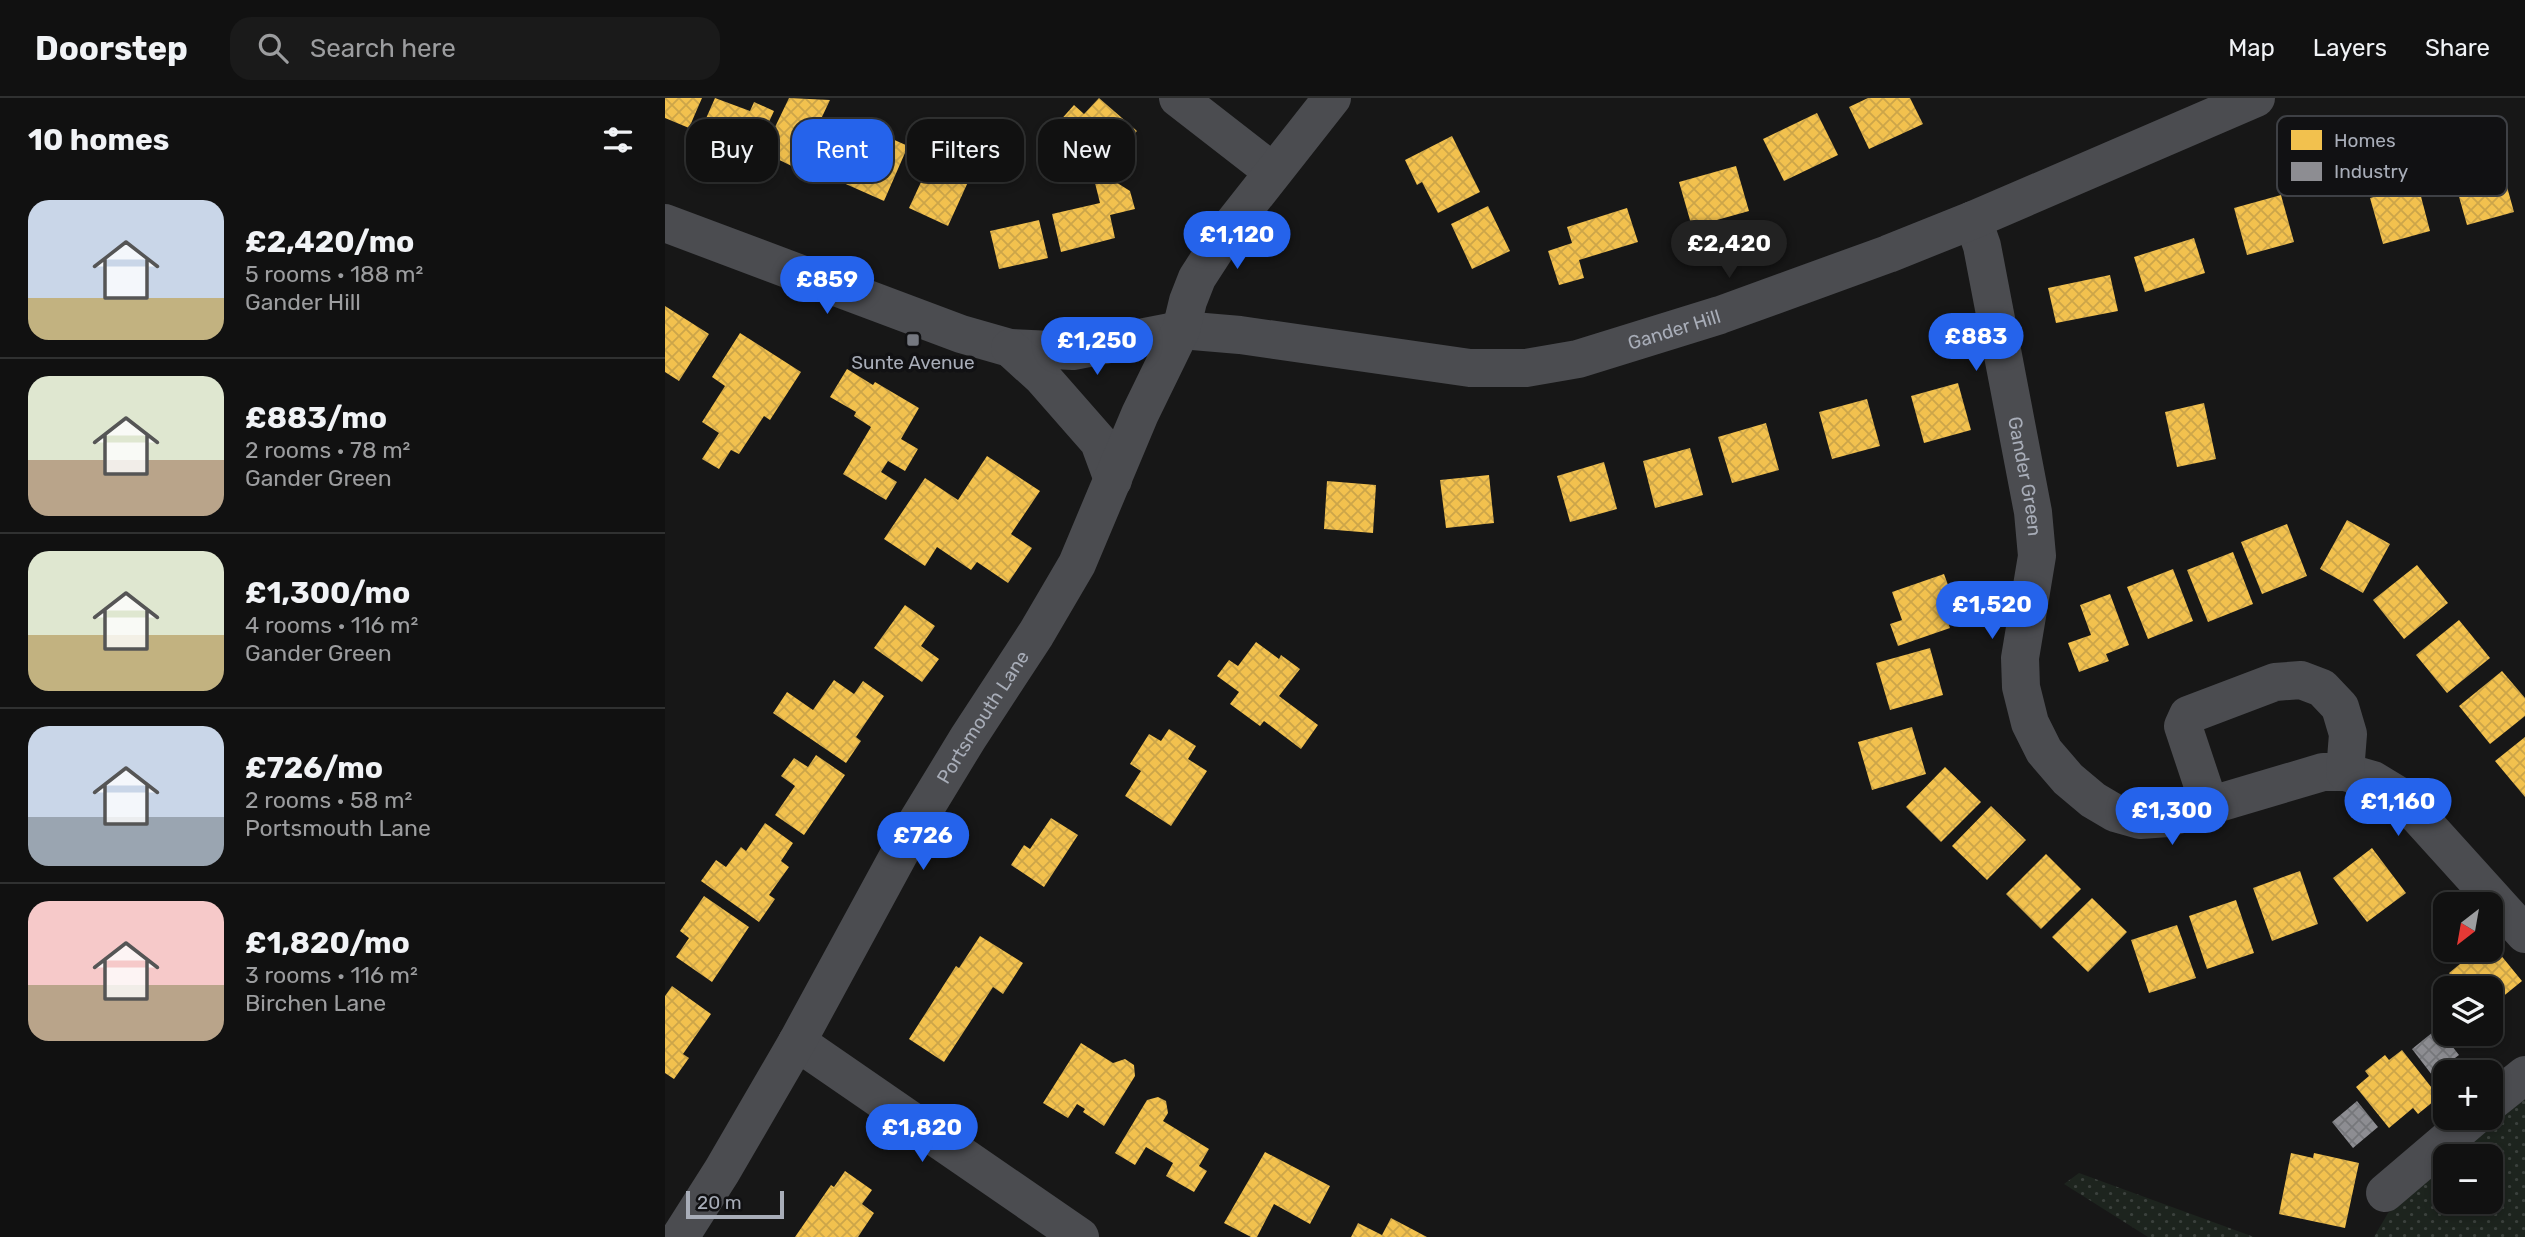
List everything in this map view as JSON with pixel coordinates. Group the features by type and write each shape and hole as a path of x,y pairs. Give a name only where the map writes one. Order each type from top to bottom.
{"street":[{"path":"1178,98 1272,171"},
{"name":"Portsmouth Lane","path":"680,1237 797,1042 915,825 1077,564 1140,414 1181,330 1197,278 1228,230 1272,171 1332,98"},
{"name":"Gander Hill","path":"1181,330 1240,335 1470,368 1526,368 1577,359 1720,315 1888,254 2256,98"},
{"name":"Gander Green","path":"1973,220 1982,246 2033,512 2036,556 2020,658 2021,687 2030,723 2044,751 2068,779 2093,800 2115,813 2140,820 2168,818 2210,807 2323,772 2345,772 2373,780 2401,797 2525,934"},
{"path":"665,223 961,334 1010,348 1073,351 1181,330"},
{"path":"1010,348 1042,377 1099,442 1113,480"},
{"path":"2210,807 2183,726 2188,715 2275,682 2301,680 2312,684 2322,688 2340,707 2347,734 2345,772"},
{"path":"797,1042 1080,1237"},
{"path":"2503,1093 2525,1075"},
{"path":"2385,1193 2459,1130"}],"shaded area":[{"path":"2525,1093 2525,1237 2374,1237 2388,1213 2433,1174 2433,1214 2503,1214 2503,1144 2467,1144 2483,1130 2503,1130 2503,1112"},
{"path":"2079,1173 2254,1237 2148,1237 2064,1184"}],"building: Homes":[{"path":"665,98 702,98 693,119 686,119 686,127 665,118"},
{"path":"715,98 750,111 754,102 774,111 770,119 706,119"},
{"path":"789,98 830,100 821,119 792,119 792,166 778,159 778,121"},
{"path":"1099,98 1123,119 1062,119 1074,105 1084,114"},
{"path":"1868,98 1910,98 1923,124 1869,149 1849,107"},
{"path":"1817,113 1838,155 1784,181 1763,139"},
{"path":"1452,136 1480,192 1438,213 1422,182 1417,185 1405,160"},
{"path":"893,139 907,146 893,180"},
{"path":"1736,166 1749,211 1692,227 1679,182"},
{"path":"841,182 892,182 884,201"},
{"path":"921,182 968,182 948,226 909,208"},
{"path":"1116,182 1130,191 1135,209 1110,215 1115,238 1061,252 1052,214 1100,203 1095,183"},
{"path":"2507,187 2514,212 2467,225 2459,196 2507,196"},
{"path":"2281,196 2294,242 2247,255 2234,208"},
{"path":"2421,196 2430,231 2383,244 2370,198"},
{"path":"1488,206 1510,251 1472,269 1451,224"},
{"path":"1627,208 1638,242 1579,260 1584,278 1559,285 1548,251 1572,243 1567,227"},
{"path":"1039,220 1048,258 999,269 990,231"},
{"path":"2194,238 2205,273 2145,292 2134,257"},
{"path":"2110,275 2118,311 2056,323 2048,288"},
{"path":"665,306 709,334 679,381 665,372"},
{"path":"740,333 801,372 770,420 764,416 739,454 731,450 719,469 702,459 719,433 702,422 725,386 712,377"},
{"path":"847,369 919,408 901,439 918,449 905,471 888,461 881,472 897,482 886,500 843,474 871,427 854,416 856,412 830,397"},
{"path":"1958,383 1971,430 1924,443 1911,396"},
{"path":"1867,399 1880,446 1832,459 1819,412"},
{"path":"2204,403 2216,459 2177,467 2165,412"},
{"path":"1766,423 1779,470 1732,483 1718,437"},
{"path":"1690,448 1703,495 1655,508 1643,461"},
{"path":"987,456 1040,491 1011,534 1032,548 1008,583 977,562 971,570 937,547 925,566 884,539 925,478 958,500"},
{"path":"1604,462 1617,509 1570,522 1557,476"},
{"path":"1489,475 1494,523 1446,528 1440,480"},
{"path":"1327,481 1376,485 1373,533 1324,529"},
{"path":"2347,520 2390,544 2363,593 2320,569"},
{"path":"2287,524 2307,576 2262,594 2241,542"},
{"path":"2233,552 2253,604 2208,622 2187,570"},
{"path":"2417,565 2448,603 2404,639 2373,600"},
{"path":"2173,569 2193,621 2148,639 2127,587"},
{"path":"1944,574 1958,612 1946,616 1950,628 1898,646 1890,624 1902,620 1892,592"},
{"path":"2110,594 2129,645 2106,654 2109,661 2079,672 2068,643 2091,635 2080,605"},
{"path":"905,605 935,626 921,646 939,659 922,682 874,648"},
{"path":"2459,620 2490,658 2447,693 2416,655"},
{"path":"1256,642 1279,659 1281,655 1300,669 1279,696 1318,725 1301,749 1264,721 1260,726 1230,704 1239,692 1217,676 1229,660 1238,666"},
{"path":"1930,648 1943,695 1890,710 1876,663"},
{"path":"2502,671 2525,698 2525,716 2490,744 2459,706"},
{"path":"834,680 854,694 863,681 884,696 856,737 861,741 846,763 773,713 787,692 813,710"},
{"path":"1912,727 1926,774 1872,790 1858,742"},
{"path":"1169,729 1196,746 1188,759 1207,771 1171,826 1125,796 1141,771 1130,764 1149,734 1161,741"},
{"path":"2525,737 2525,797 2495,761"},
{"path":"816,755 845,775 804,835 775,815 795,786 781,776 794,758 808,767"},
{"path":"1945,767 1981,802 1941,842 1906,807"},
{"path":"1991,806 2026,840 1987,880 1952,846"},
{"path":"1051,818 1078,835 1044,887 1011,865 1024,845 1030,849"},
{"path":"765,823 793,843 781,861 789,867 769,895 775,899 759,922 701,881 716,860 726,867 741,847 746,851"},
{"path":"2372,848 2406,893 2367,922 2333,878"},
{"path":"2046,854 2081,889 2041,929 2006,894"},
{"path":"2300,871 2318,924 2272,941 2253,888"},
{"path":"704,896 749,927 712,982 676,957 689,938 680,931"},
{"path":"2092,898 2127,932 2088,972 2052,937"},
{"path":"2236,900 2254,953 2207,969 2189,916"},
{"path":"2177,925 2196,978 2149,993 2131,940"},
{"path":"980,936 1023,963 1003,994 993,987 944,1062 909,1039 956,966 959,968"},
{"path":"2503,958 2522,981 2503,996 2503,976 2451,976 2449,973 2462,962 2503,962"},
{"path":"672,986 711,1014 683,1054 689,1058 674,1079 665,1073 665,996"},
{"path":"1081,1043 1113,1063 1125,1059 1134,1065 1135,1076 1104,1126 1083,1112 1085,1109 1077,1104 1068,1118 1043,1103"},
{"path":"2402,1050 2433,1089 2433,1102 2418,1114 2413,1108 2389,1128 2356,1087 2369,1076 2365,1071 2385,1055 2389,1060"},
{"path":"1158,1097 1166,1101 1168,1113 1163,1121 1209,1149 1199,1166 1207,1171 1194,1192 1166,1176 1173,1163 1146,1147 1135,1165 1115,1153 1147,1100"},
{"path":"1265,1152 1330,1186 1310,1224 1274,1204 1257,1237 1251,1237 1224,1223"},
{"path":"2291,1153 2313,1158 2314,1153 2359,1163 2345,1228 2279,1214"},
{"path":"845,1171 872,1190 862,1204 874,1213 858,1237 795,1237 831,1185 834,1187"},
{"path":"1391,1218 1427,1237 1351,1237 1358,1223 1382,1235"}],"building: Industry":[{"path":"2433,1032 2433,1046 2452,1046 2459,1055 2452,1060 2433,1060 2432,1075 2412,1049"},
{"path":"2357,1101 2378,1127 2353,1148 2332,1122"}],"place":[{"name":"Sunte Avenue","path":"913,340"}]}
